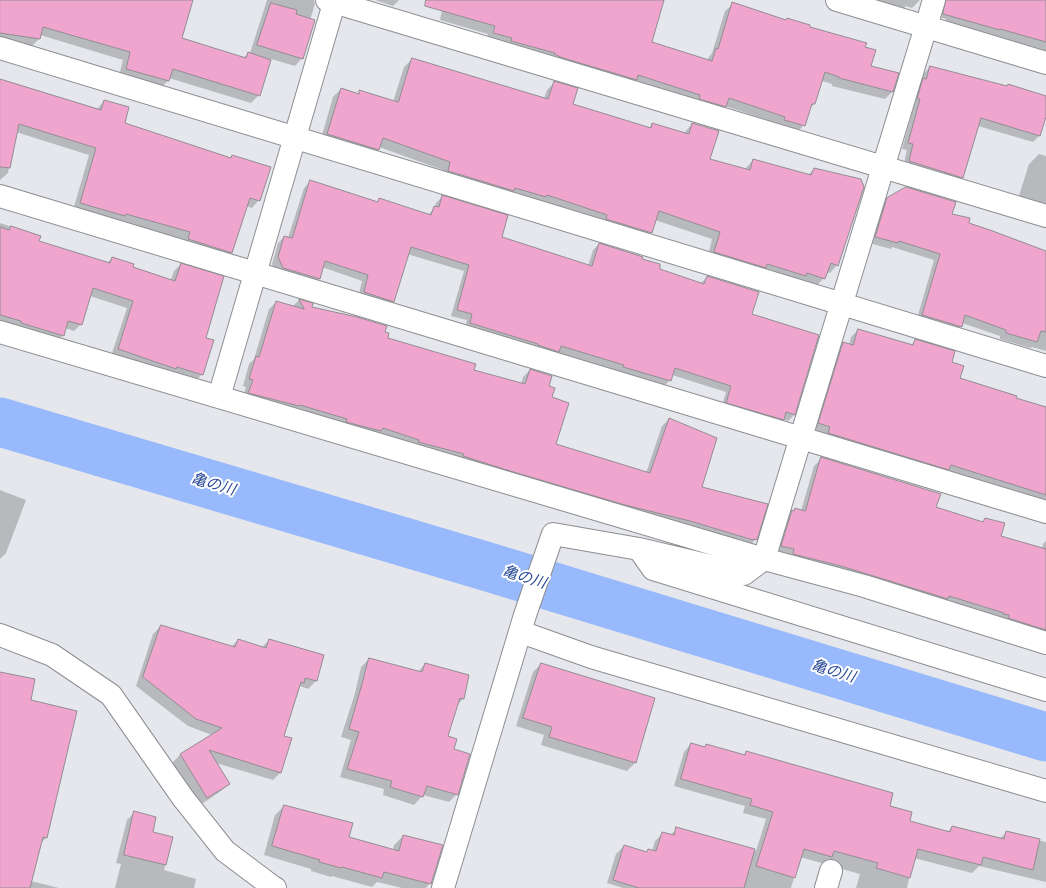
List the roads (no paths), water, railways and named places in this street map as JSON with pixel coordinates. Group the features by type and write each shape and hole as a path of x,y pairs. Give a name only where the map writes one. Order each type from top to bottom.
{"street":[{"path":"837,0 1046,63"},
{"path":"443,888 523,624 553,534 639,549 744,574 764,559 934,0"},
{"path":"219,397 295,137 332,1 1046,216"},
{"path":"0,48 1046,366"},
{"path":"0,196 255,272 800,439 1046,512"},
{"path":"0,332 764,559 864,586 1046,643"},
{"path":"639,549 653,569 1046,690"},
{"path":"523,624 591,657 1046,791"},
{"path":"0,635 52,655 111,695 183,798 225,851 275,888"}],"waterway":[{"name":"亀の川","path":"0,422 485,566 1046,737"}]}
